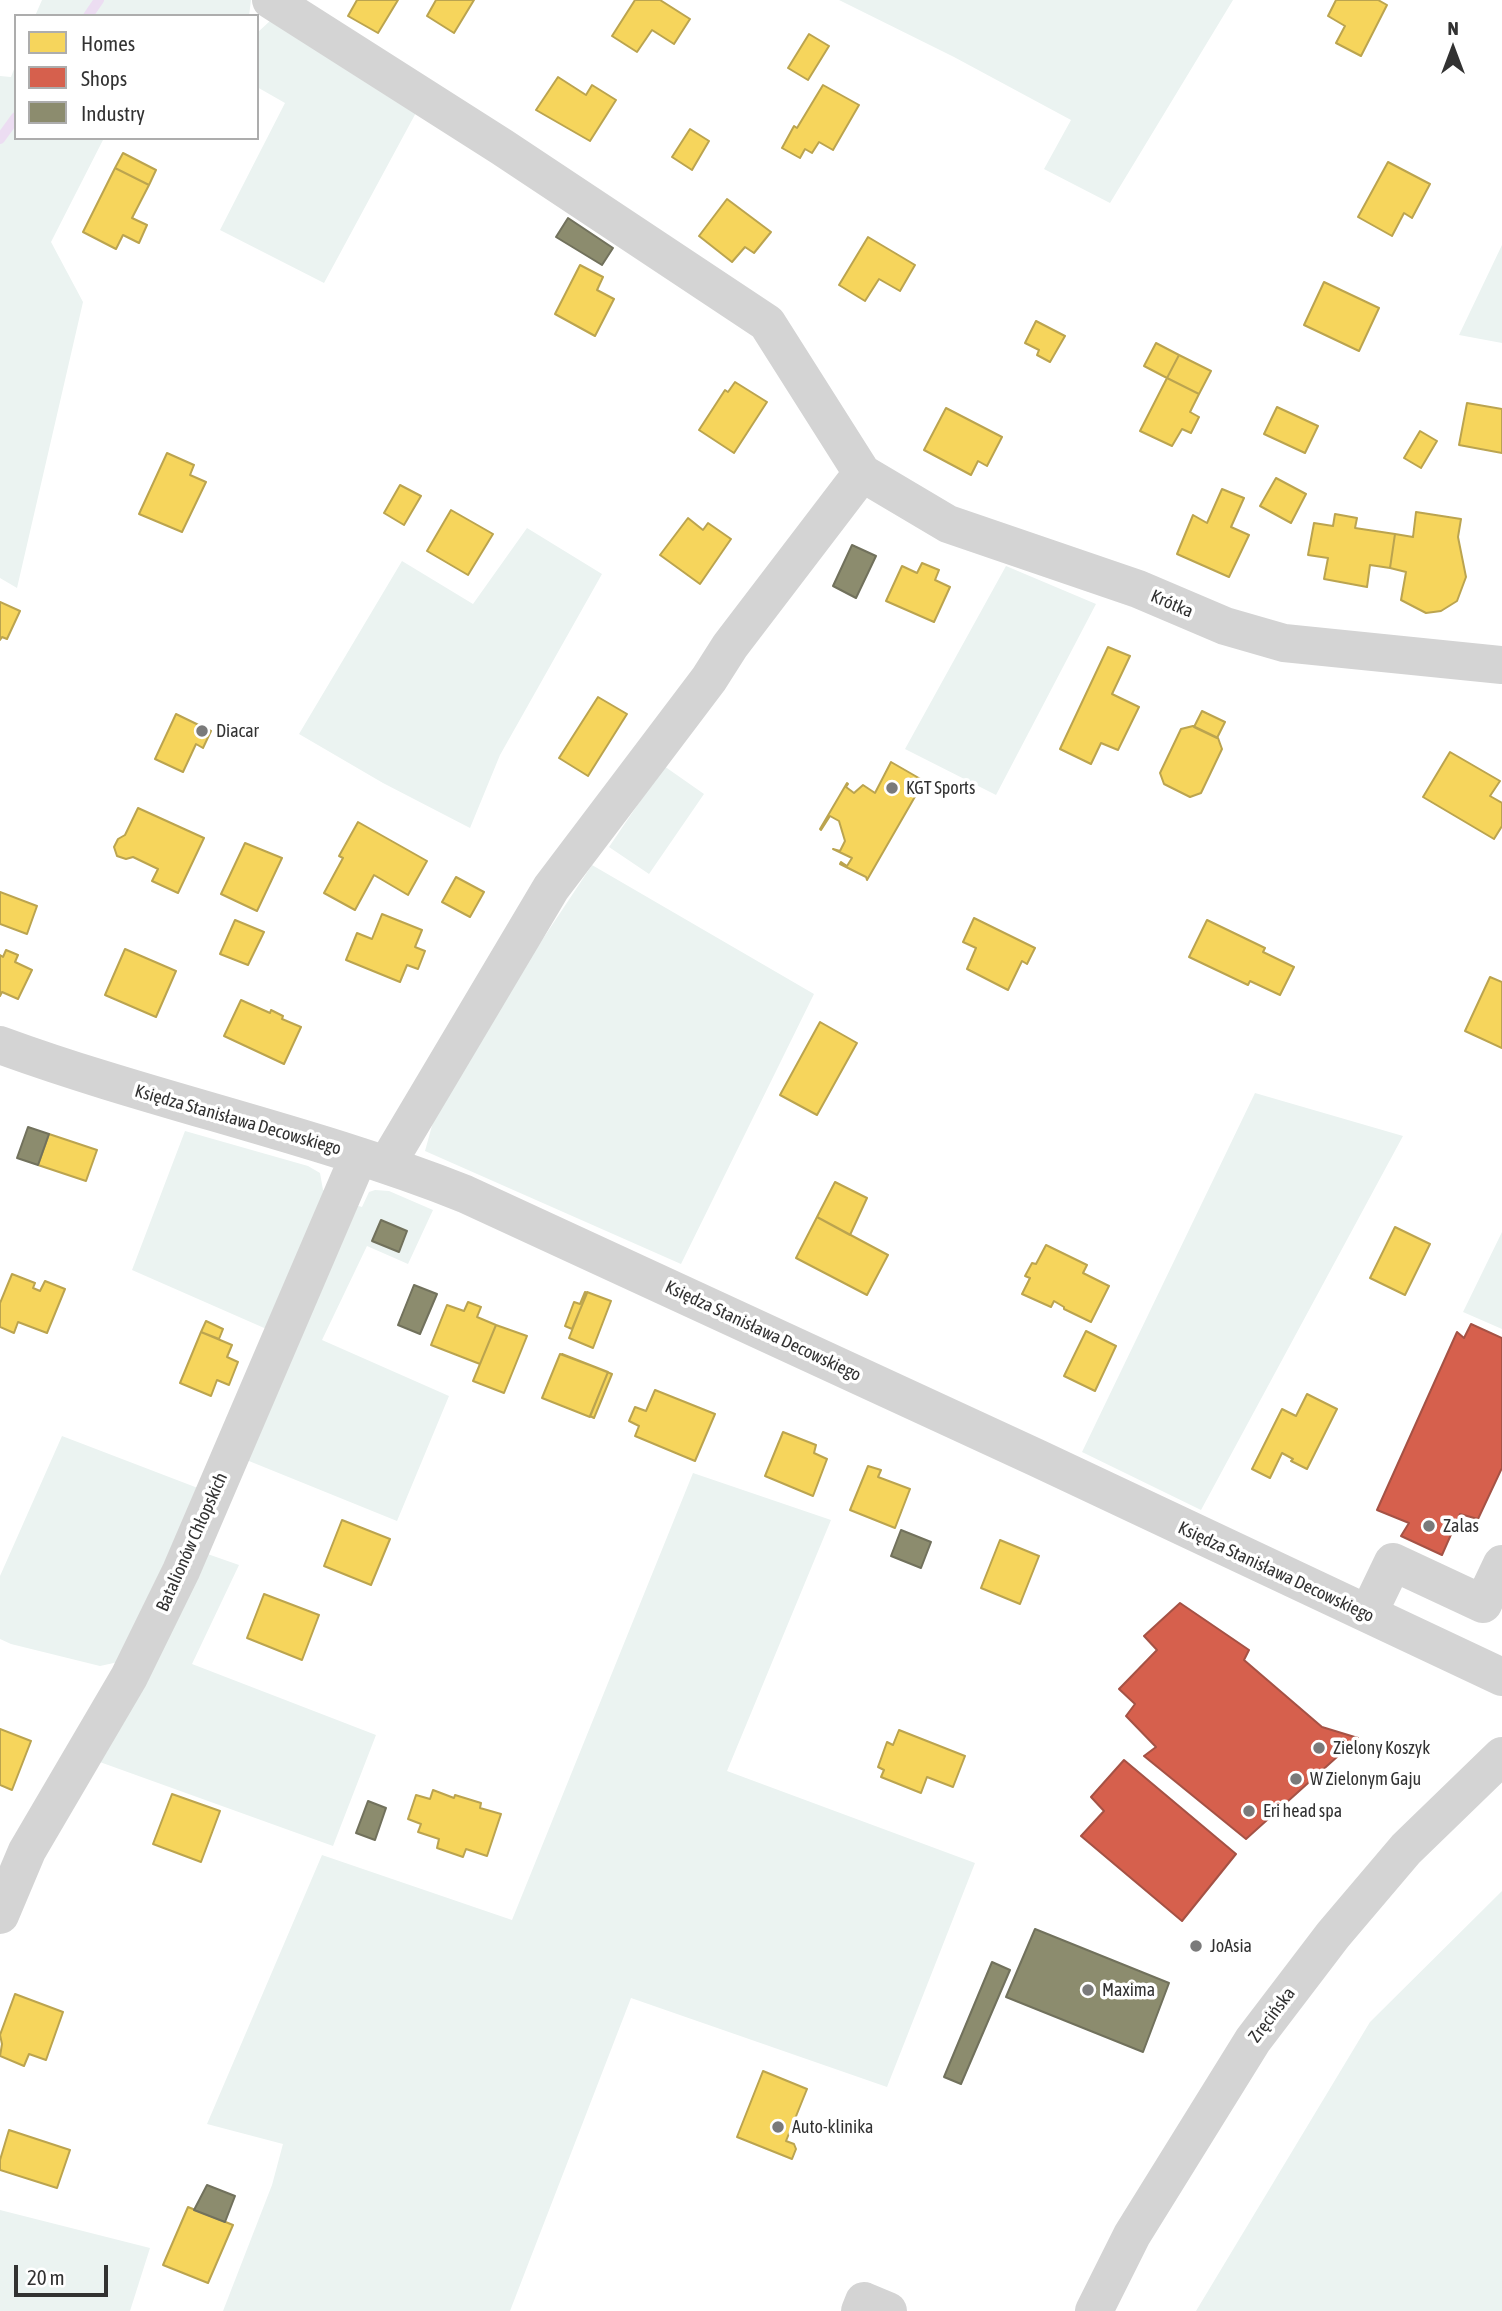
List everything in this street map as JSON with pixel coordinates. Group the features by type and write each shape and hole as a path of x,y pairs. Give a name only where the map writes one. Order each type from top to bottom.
{"street":[{"path":"271,0 513,154 767,323 862,474"},
{"name":"Krótka","path":"862,474 948,524 1138,589 1225,626 1284,643 1502,665"},
{"name":"Batalionów Chłopskich","path":"0,1915 27,1851 129,1677 181,1572 373,1160 551,888 709,679 730,646 862,474"},
{"name":"Księdza Stanisława Decowskiego","path":"0,1045 76,1073 373,1160 465,1194 1502,1677"},
{"path":"1368,1614 1393,1562 1483,1604 1502,1564"},
{"name":"Zręcińska","path":"1094,2311 1132,2235 1253,2040 1334,1935 1406,1849 1502,1756"},
{"path":"860,2311 864,2301 888,2311"}],"shaded area":[{"path":"42,0 251,0 249,14 36,14"},
{"path":"839,0 1233,0 1110,203 1044,169 1071,120 954,57"},
{"path":"271,20 418,109 324,283 220,230 285,103 259,88 259,31"},
{"path":"14,69 14,140 103,140 51,242 83,302 17,588 0,578 0,76 11,77"},
{"path":"1502,245 1502,343 1459,335"},
{"path":"527,528 602,574 500,755 470,828 383,783 299,734 402,561 473,604"},
{"path":"1006,566 1096,604 996,795 905,749"},
{"path":"664,766 704,794 649,874 609,847"},
{"path":"592,865 814,994 681,1264 425,1151 449,1080"},
{"path":"1255,1093 1403,1136 1201,1510 1082,1452"},
{"path":"185,1131 308,1166 320,1173 323,1190 329,1193 271,1331 132,1270"},
{"path":"389,1191 433,1210 408,1264 367,1246 322,1340 449,1396 397,1521 244,1459 355,1205 362,1207 369,1192"},
{"path":"1502,1232 1502,1329 1463,1312"},
{"path":"62,1436 203,1490 123,1661 100,1666 0,1639 0,1576"},
{"path":"693,1473 831,1520 727,1771 975,1863 887,2087 631,1998 510,2311 223,2311 272,2185 283,2144 207,2124 322,1855 512,1920"},
{"path":"199,1551 239,1565 192,1664 376,1735 333,1846 97,1761"},
{"path":"1502,1891 1502,2311 1196,2311 1370,2022"},
{"path":"0,2210 150,2248 130,2311 0,2311"}],"building: Homes":[{"path":"357,0 398,0 378,33 348,16"},
{"path":"436,0 474,0 454,33 427,16"},
{"path":"635,0 660,0 690,19 674,44 652,30 637,52 612,36"},
{"path":"1336,0 1378,0 1387,5 1361,56 1336,43 1345,26 1328,16"},
{"path":"809,34 829,46 808,80 788,68"},
{"path":"558,77 586,95 592,85 616,100 590,141 536,110"},
{"path":"823,85 859,105 833,150 819,142 812,153 805,149 800,158 782,148"},
{"path":"690,129 709,141 692,170 672,157"},
{"path":"123,153 156,170 149,185 115,168"},
{"path":"1388,162 1430,184 1412,218 1404,213 1392,236 1358,217"},
{"path":"115,168 149,185 132,218 147,225 139,243 123,235 116,249 83,232"},
{"path":"727,199 771,232 754,253 745,247 732,262 699,236"},
{"path":"868,237 915,265 900,291 879,279 865,301 839,285"},
{"path":"580,265 603,277 597,290 614,299 595,336 555,314"},
{"path":"1324,282 1379,308 1359,351 1304,325"},
{"path":"1036,321 1065,336 1050,362 1037,355 1039,350 1025,343"},
{"path":"1156,343 1179,355 1167,378 1144,366"},
{"path":"1179,355 1211,371 1199,394 1167,378"},
{"path":"1167,378 1199,394 1190,412 1199,417 1191,433 1182,429 1172,446 1140,431"},
{"path":"735,382 767,402 734,453 699,430 725,390 728,392"},
{"path":"1467,403 1502,409 1502,453 1459,445"},
{"path":"1277,407 1318,426 1305,453 1264,434"},
{"path":"946,408 1002,437 987,466 978,461 971,475 924,450"},
{"path":"1420,431 1437,441 1421,468 1404,458"},
{"path":"167,453 194,465 190,475 206,482 182,532 139,514"},
{"path":"1276,478 1306,494 1291,523 1260,506"},
{"path":"400,485 421,496 404,525 384,513"},
{"path":"1222,489 1244,498 1231,527 1249,535 1229,577 1177,554 1193,515 1207,523"},
{"path":"451,510 493,534 468,575 427,551"},
{"path":"1416,512 1461,519 1458,537 1466,577 1457,601 1441,611 1426,613 1401,600 1406,572 1390,568 1395,534 1413,537"},
{"path":"1335,514 1357,518 1355,528 1395,534 1390,568 1370,565 1367,587 1324,579 1328,558 1308,555 1314,523 1333,526"},
{"path":"688,518 703,530 708,523 731,539 700,584 660,555"},
{"path":"922,563 939,570 935,580 950,587 934,622 886,601 902,566 917,573"},
{"path":"0,602 20,611 7,639 2,637 0,640"},
{"path":"1108,647 1130,656 1112,694 1139,707 1118,750 1101,743 1091,764 1060,749"},
{"path":"598,697 627,714 588,776 559,758"},
{"path":"1202,711 1225,722 1217,738 1194,727"},
{"path":"176,714 211,731 203,748 196,744 183,772 155,759"},
{"path":"1193,726 1218,738 1222,749 1201,793 1190,797 1164,784 1160,773 1181,729"},
{"path":"1450,752 1500,781 1490,796 1502,803 1502,826 1494,839 1423,797"},
{"path":"891,762 924,781 867,880 840,864 841,862 847,866 852,858 833,849 840,851 845,841 839,821 830,816 820,829 847,783 846,787 854,793 863,785 875,793"},
{"path":"138,808 204,838 178,893 152,881 158,869 133,857 126,859 117,856 114,847 118,839 125,835"},
{"path":"358,822 427,861 408,895 374,875 355,910 324,893 343,858 339,856"},
{"path":"245,843 282,858 257,911 221,894"},
{"path":"456,877 484,892 470,917 442,902"},
{"path":"0,892 37,906 27,934 0,924"},
{"path":"382,914 422,930 415,947 425,951 418,969 407,965 400,982 346,960 357,933 372,939"},
{"path":"974,918 1035,948 1027,964 1022,961 1008,990 967,969 976,948 963,942"},
{"path":"235,920 264,932 248,965 220,954"},
{"path":"1207,920 1265,948 1263,952 1294,967 1280,995 1250,981 1248,985 1189,957"},
{"path":"125,949 176,971 156,1017 105,995"},
{"path":"6,950 18,955 15,962 32,970 18,999 2,992 0,996 0,955 3,957"},
{"path":"1490,977 1502,982 1502,1048 1465,1031"},
{"path":"241,1000 270,1013 271,1010 283,1016 282,1019 301,1027 284,1064 224,1036"},
{"path":"820,1022 857,1043 817,1115 780,1095"},
{"path":"49,1134 97,1150 86,1181 38,1165"},
{"path":"835,1182 867,1198 850,1235 817,1217"},
{"path":"817,1217 888,1255 867,1295 796,1258"},
{"path":"1395,1227 1430,1244 1405,1295 1370,1278"},
{"path":"1046,1245 1087,1265 1083,1273 1109,1286 1091,1322 1054,1301 1051,1307 1022,1294 1030,1278 1025,1276 1032,1263 1036,1264"},
{"path":"12,1274 35,1283 33,1288 40,1291 45,1281 65,1289 47,1333 18,1322 14,1333 0,1327 0,1303"},
{"path":"585,1292 587,1293 572,1329 565,1326 574,1302 580,1304"},
{"path":"587,1292 611,1301 593,1348 569,1338"},
{"path":"468,1302 481,1307 477,1317 496,1325 480,1364 431,1345 447,1305 464,1311"},
{"path":"206,1321 223,1329 219,1339 201,1332"},
{"path":"496,1325 527,1336 504,1393 473,1381"},
{"path":"1086,1331 1116,1346 1095,1391 1064,1376"},
{"path":"201,1332 232,1345 227,1357 238,1362 229,1385 217,1380 211,1396 180,1383"},
{"path":"560,1354 608,1372 590,1417 542,1398"},
{"path":"608,1372 612,1374 594,1418 590,1416"},
{"path":"655,1390 715,1414 695,1461 635,1436 639,1426 629,1421 635,1407 646,1411"},
{"path":"1307,1394 1337,1409 1307,1469 1282,1453 1270,1478 1252,1469 1282,1409 1296,1416"},
{"path":"783,1432 816,1445 814,1453 827,1459 813,1496 765,1476"},
{"path":"868,1466 881,1470 878,1477 910,1489 895,1528 850,1510"},
{"path":"342,1520 390,1539 371,1585 324,1566"},
{"path":"1000,1540 1039,1556 1020,1604 981,1588"},
{"path":"264,1594 319,1615 302,1660 247,1638"},
{"path":"0,1729 31,1741 12,1790 0,1785"},
{"path":"899,1730 965,1756 953,1787 927,1777 921,1793 881,1777 884,1770 878,1767 887,1742 893,1745"},
{"path":"433,1790 454,1798 455,1795 481,1803 480,1808 501,1814 487,1856 466,1849 463,1857 437,1848 439,1839 418,1832 421,1824 408,1819 416,1795 430,1799"},
{"path":"172,1794 220,1811 201,1862 153,1844"},
{"path":"15,1994 63,2012 46,2060 29,2054 24,2066 0,2056 0,2035"},
{"path":"763,2071 807,2089 786,2141 794,2144 796,2149 792,2159 737,2137"},
{"path":"9,2130 70,2150 57,2188 0,2170 0,2160"},
{"path":"188,2207 233,2225 208,2283 163,2265"}],"building: Shops":[{"path":"1471,1324 1502,1338 1502,1468 1478,1519 1460,1514 1442,1555 1401,1536 1409,1523 1377,1510 1457,1332 1464,1338"},
{"path":"1180,1603 1249,1650 1244,1660 1322,1727 1358,1738 1246,1839 1144,1756 1156,1747 1126,1716 1135,1704 1119,1689 1157,1650 1144,1636"},
{"path":"1124,1760 1236,1854 1182,1921 1081,1836 1104,1811 1091,1797"}],"building: Industry":[{"path":"568,218 613,248 602,265 556,237"},
{"path":"852,545 876,556 856,598 833,586"},
{"path":"28,1127 49,1134 38,1165 17,1158"},
{"path":"381,1220 407,1231 399,1252 372,1241"},
{"path":"414,1285 437,1294 420,1334 398,1325"},
{"path":"901,1530 931,1542 921,1568 891,1556"},
{"path":"368,1801 386,1808 375,1840 356,1833"},
{"name":"Maxima","path":"1035,1929 1169,1983 1143,2052 1006,1997"},
{"path":"992,1962 1010,1970 961,2084 944,2077"},
{"path":"207,2185 235,2196 225,2222 194,2210"}],"waterway":[{"path":"89,14 99,0"},
{"path":"0,139 14,120"}],"place":[{"name":"Diacar","path":"202,731"},
{"name":"KGT Sports","path":"892,788"},
{"name":"Zalas","path":"1429,1526"},
{"name":"Zielony Koszyk","path":"1319,1748"},
{"name":"W Zielonym Gaju","path":"1296,1779"},
{"name":"Eri head spa","path":"1249,1811"},
{"name":"JoAsia","path":"1196,1946"},
{"name":"Maxima","path":"1088,1990"},
{"name":"Auto-klinika","path":"778,2127"}]}
